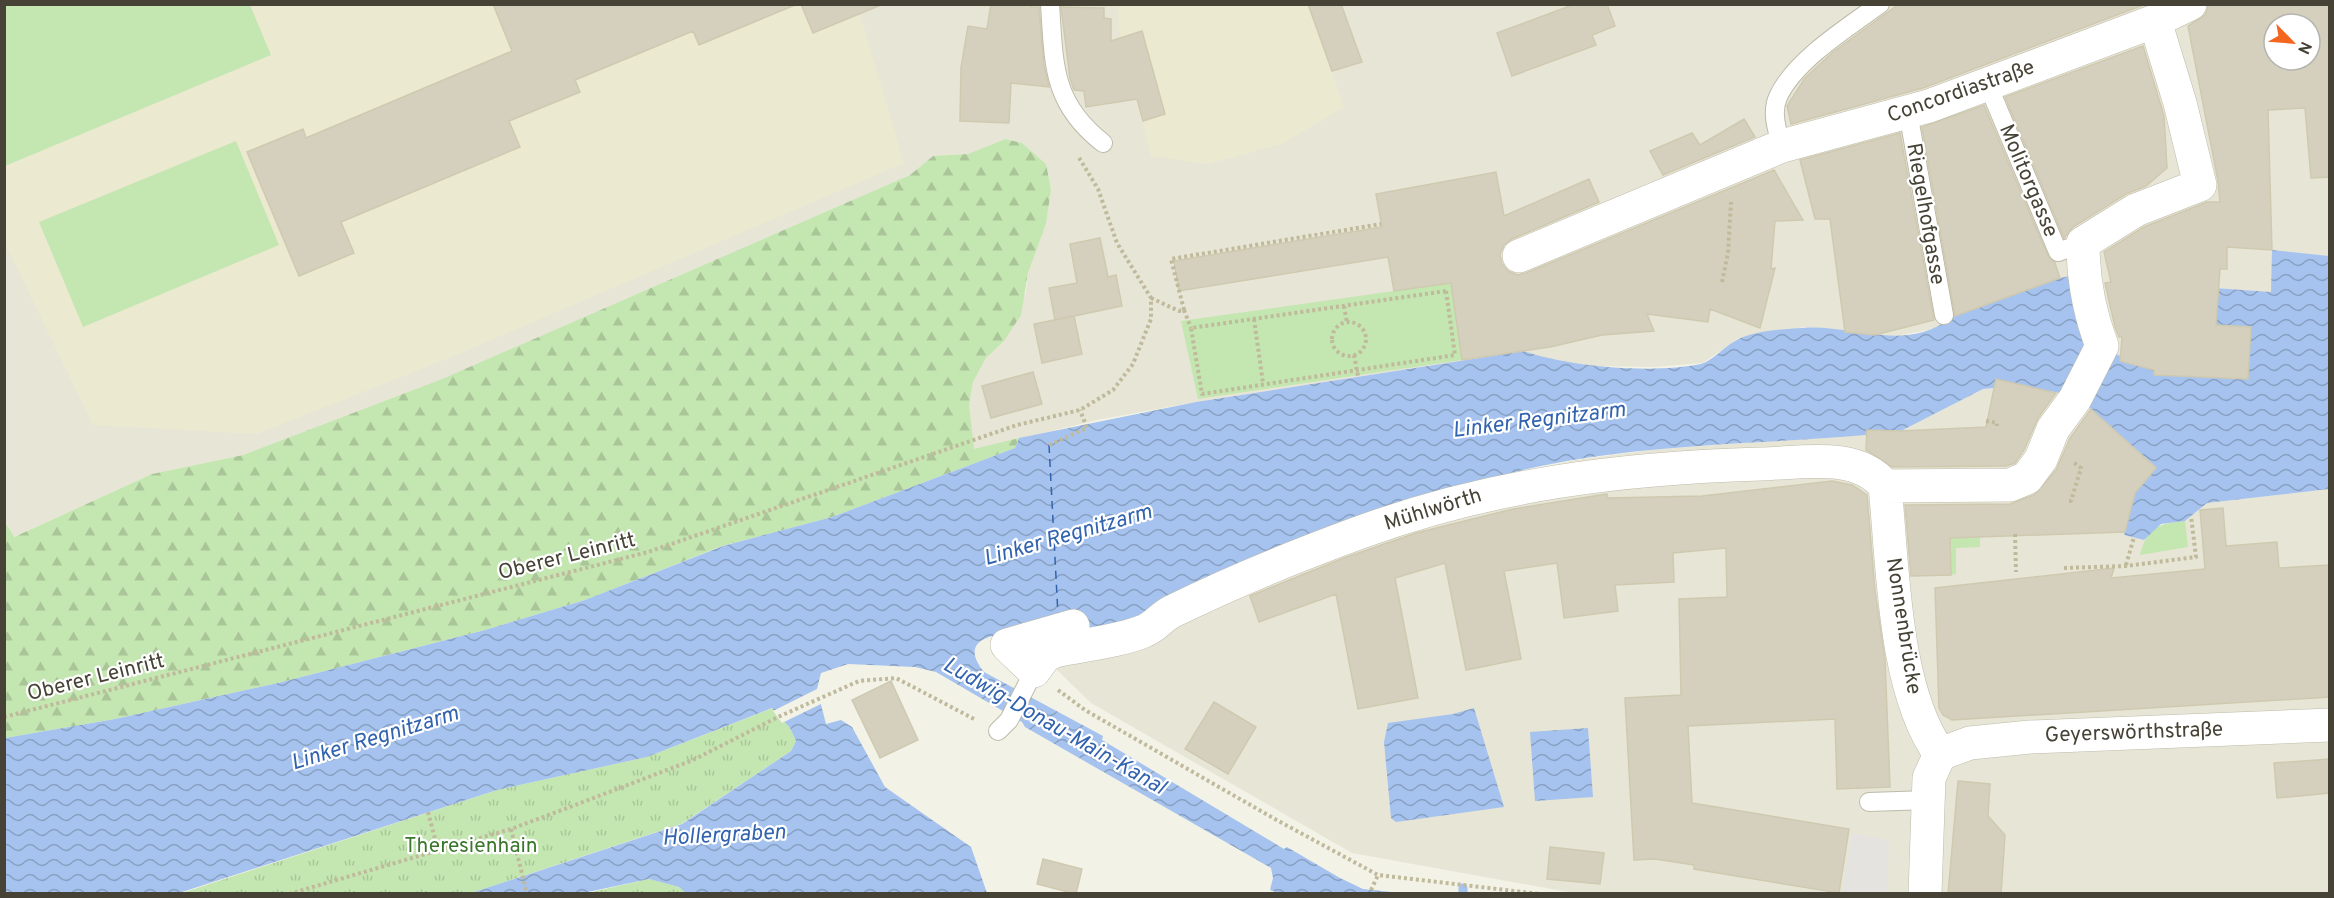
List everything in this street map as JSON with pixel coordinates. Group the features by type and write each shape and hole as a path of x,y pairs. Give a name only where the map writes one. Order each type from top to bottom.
{"street":[{"name":"Concordiastraße","path":"1519,256 1782,146 1908,112 1988,85 2155,21 2190,4"},
{"path":"2083,258 2136,210 2200,185 2180,103 2155,21"},
{"name":"Mühlwörth","path":"1030,681 1045,656 1055,651 1143,632 1170,612 1314,550 1363,531 1510,488 1604,474 1726,465 1834,462 1875,477 2020,482 2041,459 2053,429 2074,399 2096,331 2083,258"},
{"name":"Nonnenbrücke","path":"1875,477 1902,646 1917,712 1925,734 1940,754"},
{"path":"1030,681 1007,645 1073,626"},
{"name":"Geyerswörthstraße","path":"1940,754 1970,743 2030,737 2330,725"},
{"path":"1925,894 1929,778 1940,754"}],"lane":[{"path":"1050,4 1057,79 1072,114 1103,143"},
{"path":"1782,146 1775,125 1777,98 1793,73 1880,4"},
{"name":"Molitorgasse","path":"1988,85 2058,252 2083,258"},
{"name":"Riegelhofgasse","path":"1908,112 1944,315"},
{"name":"Mühlwörth","path":"1003,726 1030,681"},
{"path":"1869,802 1928,800"}],"path":[{"path":"1074,150 1098,189 1117,243 1151,298 1179,311 1184,310"},
{"path":"1722,282 1732,219 1729,168"},
{"path":"1191,328 1446,291 1455,356 1263,383 1202,394 1191,328 1171,259 1381,224"},
{"name":"Oberer Leinritt","path":"4,717 648,552 1017,425 1080,410 1120,383 1133,364 1144,340 1150,319 1151,298"},
{"path":"1344,306 1347,323"},
{"path":"1254,319 1263,383"},
{"path":"1347,323 1361,328 1366,338 1363,349 1354,355 1343,355 1332,342 1337,327 1347,323"},
{"path":"1354,355 1358,376"},
{"path":"1049,445 1087,428 1080,410"},
{"path":"1986,421 1997,423 1997,426"},
{"path":"2064,568 2126,566 2196,557 2192,516"},
{"path":"2015,534 2016,572"},
{"path":"2126,566 2134,537"},
{"path":"289,894 511,829 693,760 822,696 859,681 896,678 1003,726"},
{"path":"1030,681 1378,875 1540,894"},
{"path":"428,812 438,850"},
{"path":"511,829 527,894"},
{"path":"1371,890 1378,875"}],"shaded area":[{"path":"5,5 2329,5 2329,256 2272,251 2272,292 2215,288 2217,309 2251,327 2248,379 2154,375 2120,361 2120,356 2106,348 2083,273 2060,278 1952,317 1938,328 1891,337 1804,327 1737,339 1703,363 1654,367 1592,366 1551,361 1524,351 1196,402 1097,420 973,450 969,405 973,382 986,358 1004,341 1026,292 1028,273 1046,224 1051,189 1046,164 1022,143 1005,139 968,154 933,156 910,175 442,379 243,455 152,474 13,537 5,520"},
{"path":"5,5 857,5 904,163 454,356 257,434 93,425 5,243"},
{"path":"1118,5 1308,5 1344,107 1282,144 1208,164 1151,156 1120,38"},
{"path":"1996,379 2059,393 2084,403 2156,468 2128,518 2124,535 2144,540 2150,532 2185,521 2207,503 2329,489 2329,893 1579,894 1352,853 1091,703 1054,667 1485,480 1576,460 1660,449 1866,435 1867,430 1901,431 1983,389 1994,388"},
{"path":"1852,833 1889,840 1887,893 1842,893"}],"green space":[{"path":"5,4 250,5 271,55 5,166"},
{"path":"1005,139 1022,143 1046,164 1051,189 1046,224 1028,273 1021,315 1004,341 986,358 973,382 969,405 974,449 1019,438 1015,448 832,517 722,546 585,600 485,630 278,683 115,719 5,738 4,520 14,537 152,474 243,455 442,379 910,175 933,156 968,154"},
{"path":"236,141 279,245 83,327 39,222"},
{"path":"1451,283 1462,360 1198,399 1181,321"},
{"path":"2185,521 2188,547 2140,555 2143,545 2155,528"},
{"path":"1980,537 1980,547 1956,548 1956,574 1951,575 1950,538"},
{"name":"Theresienhain","path":"773,708 790,728 796,741 791,751 681,824 471,893 179,894 497,790 647,757"},
{"path":"649,879 679,887 687,893 583,894"}],"water":[{"path":"2272,250 2329,256 2329,489 2207,503 2185,521 2161,524 2144,540 2124,535 2128,518 2080,504 2156,467 2084,403 2059,393 1996,380 1994,388 1983,389 1901,431 1867,430 1866,435 1627,452 1532,468 1464,488 1248,578 1131,619 1072,633 1004,634 988,638 977,645 975,656 984,672 1103,736 1102,740 1284,849 1287,847 1363,889 1401,893 1281,894 1270,890 1273,878 1271,868 1025,727 1022,722 936,672 915,667 848,664 821,673 817,689 826,724 841,720 852,727 885,787 971,847 987,893 687,894 679,887 649,879 583,893 471,893 682,824 791,751 796,741 790,728 772,708 647,757 497,790 179,893 5,894 5,738 115,719 278,683 485,630 585,600 723,546 832,517 1015,448 1019,438 1196,402 1524,351 1587,365 1660,368 1701,364 1735,341 1767,331 1821,328 1878,335 1916,334 1934,328 1952,317 2060,278 2083,273 2093,341 2120,356 2120,361 2154,370 2154,375 2248,379 2251,327 2216,325 2215,288 2271,292"},
{"path":"1474,708 1504,807 1396,822 1391,818 1384,742 1388,723 1453,714"},
{"path":"1588,728 1593,797 1535,801 1530,732"}],"pier":[{"path":"819,688 823,703 782,723 773,711"}],"building":[{"path":"493,4 795,5 699,45 693,31 575,80 580,92 509,121 520,147 341,222 354,253 299,276 247,152 303,129 306,138 512,51"},
{"path":"801,4 881,4 881,5 813,33"},
{"path":"991,4 1031,4 1031,7 1039,7 1044,66 1049,87 1011,83 1009,123 960,121 961,68 968,26 987,29"},
{"path":"1308,4 1341,4 1362,62 1332,71"},
{"path":"1575,4 1607,4 1615,26 1592,35 1596,45 1512,76 1497,33"},
{"path":"1899,4 2146,4 1923,88 1791,124 1787,106 1805,78 1833,52"},
{"path":"2209,4 2330,4 2330,177 2311,178 2305,108 2268,110 2272,250 2227,247 2227,269 2220,269 2216,325 2251,327 2248,379 2154,375 2154,370 2120,361 2122,337 2119,337 2115,327 2105,283 2111,282 2104,252 2144,227 2207,202 2220,202 2188,26 2205,15"},
{"path":"1061,7 1104,8 1104,18 1111,19 1111,41 1142,31 1165,114 1143,121 1137,99 1086,107 1084,91 1074,90 1070,78"},
{"path":"2143,46 2164,116 2167,168 2146,186 2126,194 2073,227 2064,238 2005,97"},
{"path":"1984,105 2048,256 2055,263 2060,278 1955,316 1922,127"},
{"path":"1744,119 1755,137 1663,175 1650,151 1692,133 1700,145"},
{"path":"1900,133 1934,320 1875,335 1845,332 1830,219 1815,219 1800,160"},
{"path":"1774,170 1803,220 1775,221 1771,269 1775,268 1760,328 1710,309 1708,322 1647,314 1654,331 1602,335 1550,347 1462,360 1451,283 1394,291 1388,257 1179,291 1174,261 1382,227 1376,194 1496,172 1504,216 1589,179 1599,202 1512,239 1504,245 1500,254 1502,264 1508,271 1517,275"},
{"path":"1100,238 1108,277 1116,275 1122,306 1055,320 1049,288 1077,283 1070,244"},
{"path":"1074,316 1082,354 1042,363 1034,324"},
{"path":"1033,372 1042,404 991,418 982,386"},
{"path":"1996,379 2056,393 2038,418 2024,450 2015,463 2006,466 1892,467 1866,450 1867,430 1901,431 1986,427"},
{"path":"2091,409 2156,468 2135,493 2125,532 1950,538 1951,575 1911,576 1905,505 2010,504 2034,495 2056,470 2070,438"},
{"path":"1832,481 1852,485 1867,495 1875,591 1885,660 1890,787 1837,789 1835,719 1688,726 1692,803 1849,829 1839,893 1694,869 1694,865 1655,859 1634,860 1625,698 1681,695 1679,599 1727,597 1726,548 1673,553 1674,582 1615,585 1618,611 1564,618 1557,563 1504,571 1521,659 1466,670 1445,563 1395,578 1418,698 1358,709 1336,594 1259,622 1250,596 1344,558 1416,533 1513,509 1607,494 1607,498 1702,496"},
{"path":"2223,508 2226,546 2277,542 2279,568 2330,565 2330,697 1952,720 1943,715 1939,708 1935,588 2114,568 2111,578 2205,569 2200,510"},
{"path":"891,681 918,740 880,758 852,700"},
{"path":"1214,702 1256,727 1228,774 1185,749"},
{"path":"2330,759 2330,793 2277,798 2274,763"},
{"path":"1958,781 1990,784 1988,816 2005,835 2001,894 1948,894"},
{"path":"1550,847 1604,853 1600,884 1547,879"},
{"path":"1043,859 1082,869 1076,894 1037,884"}],"waterway":[{"path":"1463,888 1463,894"}],"ferry route":[{"path":"1049,445 1058,615"}],"water label":[{"name":"Linker Regnitzarm","path":"1539,421"},
{"name":"Linker Regnitzarm","path":"1068,536"},
{"name":"Ludwig-Donau-Main-Kanal","path":"1054,727"},
{"name":"Linker Regnitzarm","path":"375,739"},
{"name":"Hollergraben","path":"724,836"}]}
